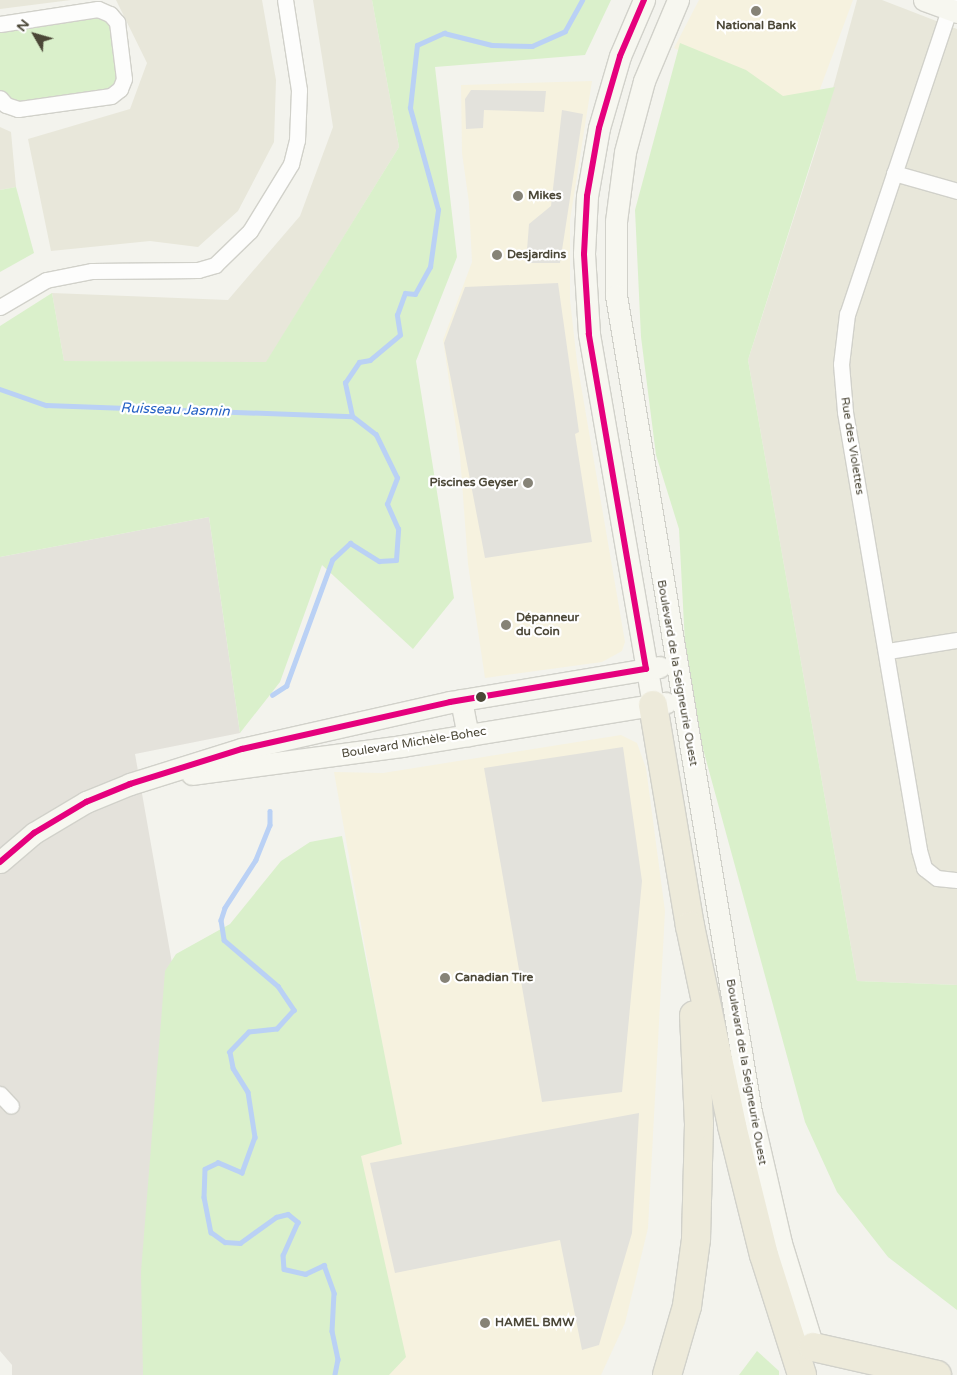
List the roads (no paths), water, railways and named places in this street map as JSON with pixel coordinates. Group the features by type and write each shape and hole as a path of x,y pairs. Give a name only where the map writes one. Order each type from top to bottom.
{"highway":[{"path":"652,705 690,926 749,1197 802,1375"},
{"path":"667,1375 691,1283 698,1204 699,1099 690,926"},
{"path":"812,1347 822,1375"},
{"path":"812,1347 937,1375"}],"main road":[{"path":"644,0 613,74 596,142 586,215 585,278 592,352 652,705"},
{"name":"Boulevard de la Seigneurie Ouest","path":"678,0 656,48 630,126 618,196 615,278 628,383 761,1162 786,1262 812,1347"},
{"path":"924,0 953,7"},
{"path":"585,278 615,278"},
{"name":"Boulevard Michèle-Bohec","path":"0,862 58,818 101,796 242,748 461,700 676,664"},
{"path":"461,700 468,735"},
{"name":"Boulevard Michèle-Bohec","path":"145,780 248,769 683,701"}],"street":[{"path":"0,307 46,280 64,276 92,271 198,270 215,265 250,231 291,164 297,140 299,90 285,0"},
{"name":"Rue des Violettes","path":"953,7 894,173 847,314 841,364 844,412 888,651 924,868 937,878 957,880"},
{"path":"0,24 98,9 110,14 117,22 124,79 120,89 111,96 18,110 6,105 0,98"},
{"path":"894,173 957,191"},
{"path":"888,651 957,640"},
{"path":"0,1094 11,1106"}],"waterway":[{"path":"272,695 286,686 332,560 350,543 379,561 396,560 398,529 387,504 397,478 376,435 352,416 345,383 359,362 370,360 400,335 397,315 405,293 415,294 430,267 438,210 410,108 417,45 444,33 492,45 532,46 565,31 582,0"},
{"name":"Ruisseau Jasmin","path":"0,389 46,405 352,416"},
{"path":"270,811 270,825 256,860 225,908 221,920 224,940 278,986 294,1010 277,1029 249,1032 230,1052 233,1068 248,1092 255,1137 242,1173 218,1163 205,1169 204,1197 211,1232 225,1242 240,1243 276,1217 288,1214 298,1222 283,1255 284,1269 305,1274 324,1265 334,1293 332,1331 338,1359 335,1375"}],"place":[{"name":"National Bank","path":"756,11"},
{"name":"Mikes","path":"518,196"},
{"name":"Desjardins","path":"497,255"},
{"name":"Piscines Geyser","path":"528,483"},
{"name":"Dépanneur du Coin","path":"506,625"},
{"name":"Canadian Tire","path":"445,978"},
{"name":"HAMEL BMW","path":"485,1323"}]}
